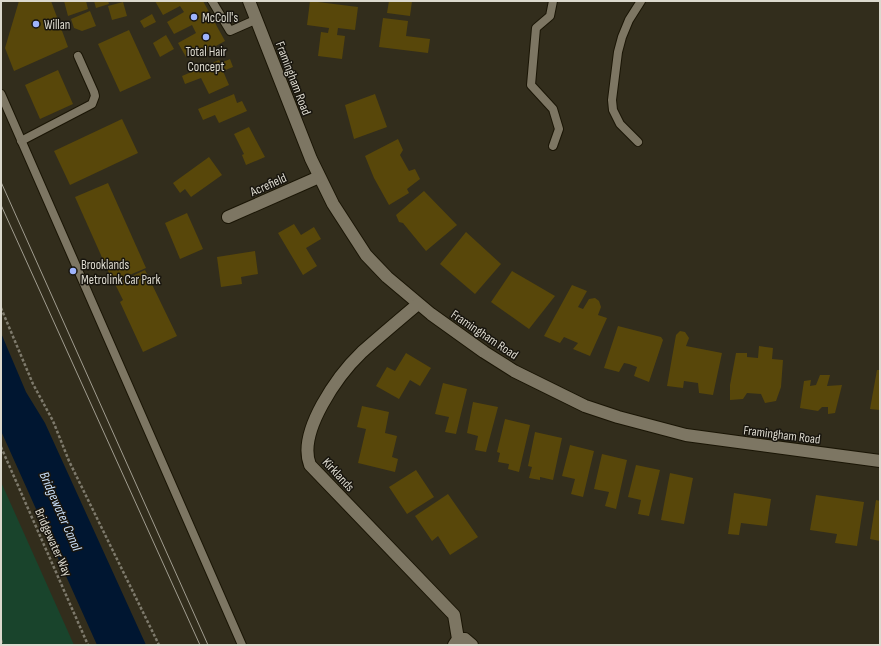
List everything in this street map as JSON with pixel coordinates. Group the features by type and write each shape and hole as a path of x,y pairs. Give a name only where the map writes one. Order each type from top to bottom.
{"street":[{"name":"Framingham Road","path":"249,1 255,20 319,177 333,204 366,255 387,277 418,304 484,352 514,371 585,406 686,435 880,461"},
{"name":"Acrefield","path":"228,217 319,177"},
{"name":"Kirklands","path":"418,304 361,353 326,398 310,434 308,459 310,465 454,616 456,642 465,639 472,645"}],"lane":[{"path":"212,1 230,31 255,20"},
{"path":"553,1 550,16 536,28 531,85 553,109 559,130 553,146"},
{"path":"638,142 620,124 613,110 612,100 618,52 622,37 629,20 641,1"},
{"path":"21,141 92,104 95,96 94,92 78,56"},
{"path":"1,94 242,645"}],"path":[{"path":"1,308 33,384 53,422 69,461 159,645"},
{"name":"Bridgewater Way","path":"1,447 88,645"},
{"path":"1,640 2,645"}],"green space":[{"path":"1,482 74,645 1,645"}],"water":[{"name":"Bridgewater Canal","path":"1,333 26,392 45,423 146,645 97,645 1,431"}],"building":[{"name":"Willan","path":"19,1 51,1 68,47 14,71 5,48"},
{"path":"64,1 86,1 88,9 68,16"},
{"path":"94,1 108,1 109,4 96,8"},
{"path":"155,1 203,1 225,41 205,52 203,48 186,57 178,43 196,33 192,25 174,34 167,22 184,12 180,6 163,15"},
{"path":"310,1 358,7 355,30 338,28 337,35 345,36 342,59 318,56 321,32 328,33 329,28 307,25"},
{"path":"389,1 412,1 410,16 387,13"},
{"path":"123,2 127,16 112,20 108,6"},
{"path":"90,11 96,26 82,31 74,28 71,19"},
{"path":"152,14 156,22 144,28 140,21"},
{"path":"383,18 408,21 406,36 430,39 428,53 379,47"},
{"path":"129,30 151,78 120,92 98,44"},
{"path":"166,35 174,49 160,57 153,43"},
{"path":"230,59 233,67 223,71 229,85 209,94 201,78 185,84 182,76 219,60 221,63"},
{"path":"58,70 73,104 40,119 25,85"},
{"path":"234,94 237,103 242,101 247,111 219,123 215,115 203,120 198,109"},
{"path":"375,94 387,127 354,139 345,105"},
{"path":"122,119 138,153 70,185 54,151"},
{"path":"249,127 265,157 246,165 242,155 244,154 234,134"},
{"path":"398,139 403,150 400,155 409,171 415,169 420,179 407,189 409,193 389,205 374,178 365,156"},
{"path":"209,157 222,175 191,197 185,189 180,193 173,183"},
{"path":"108,183 146,268 113,282 75,197"},
{"path":"424,191 457,225 426,251 403,223 399,222 396,215"},
{"path":"187,213 203,249 180,259 165,223"},
{"path":"294,224 301,235 314,227 321,239 306,248 317,266 303,275 278,233"},
{"path":"466,232 501,264 475,294 440,264"},
{"path":"255,251 258,274 241,277 242,284 221,287 217,257"},
{"path":"145,270 177,336 143,352 120,302 123,300 115,284"},
{"path":"512,271 555,296 529,329 491,302"},
{"path":"572,285 587,291 578,307 583,309 589,299 595,298 599,301 601,307 598,315 607,318 590,356 573,349 578,343 564,337 560,343 544,336"},
{"path":"618,326 661,337 663,340 649,382 634,376 637,367 629,364 624,363 619,372 604,368"},
{"path":"680,331 685,332 689,338 686,346 722,353 713,395 699,393 698,383 684,381 683,388 667,386 676,335"},
{"path":"759,346 773,348 772,359 783,360 781,387 776,401 765,403 761,394 747,393 743,399 730,400 730,385 736,353 747,353 747,357 758,358"},
{"path":"406,353 431,368 420,386 410,380 399,399 376,386 387,367 395,371"},
{"path":"877,370 880,370 880,410 870,409"},
{"path":"820,375 830,375 827,386 842,385 835,413 828,414 828,407 822,407 818,411 800,408 804,381 811,380 810,386 816,385"},
{"path":"443,383 467,389 456,434 445,432 449,417 435,414"},
{"path":"473,402 498,407 486,452 475,450 478,436 467,433"},
{"path":"362,406 389,412 385,433 397,436 392,457 398,459 395,472 358,463 366,429 357,427"},
{"path":"505,419 530,425 519,472 508,469 509,464 498,462 500,453 497,452"},
{"path":"535,432 562,438 553,480 540,477 540,480 529,478 532,467 528,466"},
{"path":"570,445 594,451 583,497 571,494 575,479 562,476"},
{"path":"602,454 627,460 616,509 605,506 609,492 594,489"},
{"path":"636,465 660,470 649,516 638,514 641,500 628,497"},
{"path":"416,470 434,497 407,514 389,487"},
{"path":"670,473 693,478 684,524 661,520"},
{"path":"734,493 771,499 767,526 741,523 739,535 728,534"},
{"path":"448,494 478,537 450,555 438,536 432,541 415,516"},
{"path":"816,495 864,502 857,546 835,543 837,534 810,530"},
{"path":"876,500 880,501 880,541 870,539"}],"tram line":[{"path":"1,182 208,645"},
{"path":"1,205 200,645"}],"place":[{"name":"McColl's","path":"194,17"},
{"name":"Willan","path":"36,24"},
{"name":"Total Hair Concept","path":"206,37"},
{"name":"Brooklands Metrolink Car Park","path":"73,271"}]}
